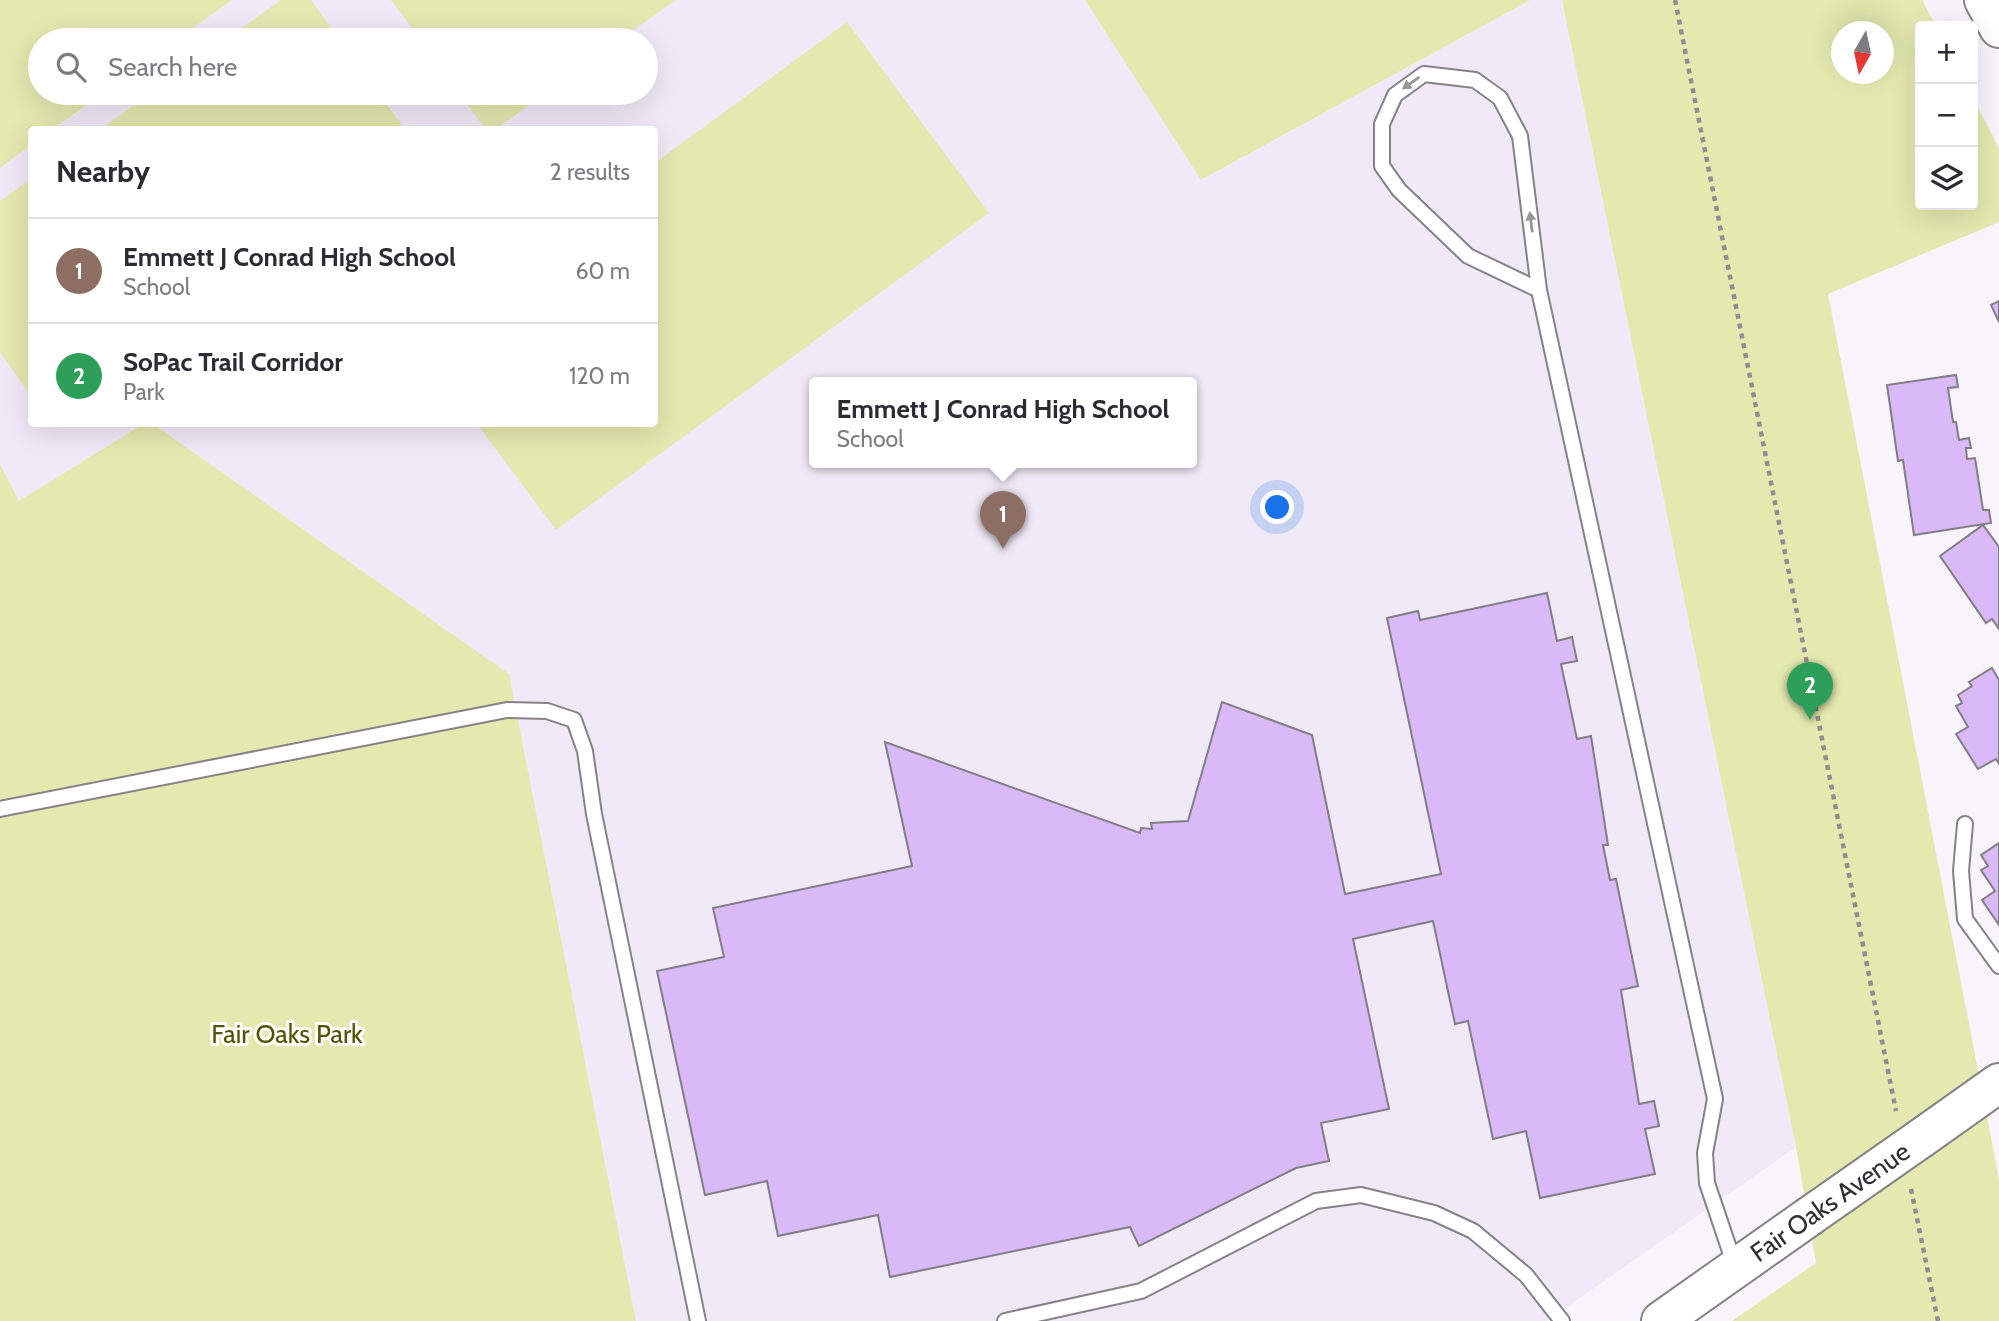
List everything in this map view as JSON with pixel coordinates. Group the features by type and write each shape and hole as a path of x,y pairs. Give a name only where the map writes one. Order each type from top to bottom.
{"main road":[{"name":"Fair Oaks Avenue","path":"1661,1321 1997,1084"}],"lane":[{"path":"1539,290 1468,256 1399,191 1382,166 1382,124 1395,95 1424,74 1475,80 1500,98 1520,136 1539,290 1715,1099 1705,1153 1707,1183 1736,1268"},
{"path":"0,809 507,710 547,710 574,720 585,751 594,814 698,1321"},
{"path":"1965,824 1961,872 1965,919 1999,967"},
{"path":"1005,1321 1141,1291 1316,1201 1361,1195 1434,1213 1473,1231 1526,1275 1562,1321"}],"path":[{"path":"1675,0 1897,1116"},
{"path":"1910,1184 1937,1321"}],"shaded area":[{"path":"232,0 1085,0 1202,180 1530,0 1562,0 1796,1147 1547,1321 636,1321 509,674 157,427 658,427 658,126 59,126 87,105 658,105 658,28 193,28"},
{"path":"28,147 28,427 138,427 19,501 0,464 0,168"}],"green space":[{"path":"0,0 232,0 193,28 28,28 28,105 87,105 57,126 28,126 28,147 0,168"},
{"path":"281,0 311,0 331,28 242,28"},
{"path":"391,0 676,0 636,28 412,28"},
{"path":"1085,0 1530,0 1201,180"},
{"path":"1562,0 1922,0 1933,21 1915,21 1915,210 1978,210 1978,108 1999,148 1999,222 1828,294 1999,1179 1999,1321 1732,1321 1816,1263 1796,1147"},
{"path":"847,22 989,213 556,530 479,427 658,427 658,161"},
{"path":"134,105 387,105 403,126 104,126"},
{"path":"468,105 529,105 501,126 483,126"},
{"path":"28,181 28,392 0,352 0,201"},
{"name":"Fair Oaks Park","path":"138,427 157,427 509,674 636,1321 0,1321 0,464 19,501"}],"building":[{"path":"1999,301 1999,322 1991,305"},
{"path":"1956,375 1958,387 1948,388 1953,422 1956,422 1959,440 1969,438 1971,448 1966,448 1967,459 1975,458 1983,510 1989,510 1991,523 1914,535 1903,460 1898,461 1887,385"},
{"path":"1983,525 1999,547 1999,629 1992,619 1986,623 1940,556"},
{"path":"1547,593 1557,641 1572,637 1577,661 1561,664 1577,739 1591,736 1608,845 1603,845 1610,880 1616,879 1638,986 1621,990 1639,1104 1654,1101 1659,1126 1645,1129 1655,1174 1540,1198 1526,1131 1493,1139 1468,1021 1455,1024 1433,921 1353,939 1389,1109 1321,1123 1329,1161 1296,1168 1139,1246 1130,1227 890,1277 878,1215 778,1236 767,1181 705,1195 657,971 724,957 713,908 912,866 885,742 1140,833 1141,828 1152,829 1151,823 1188,821 1222,702 1312,735 1345,894 1441,874 1387,618 1418,611 1420,620"},
{"path":"1992,668 1999,680 1999,764 1996,759 1978,769 1956,734 1968,727 1956,706 1962,703 1958,695 1972,686 1969,682"},
{"path":"1999,843 1999,925 1982,900 1995,891 1981,870 1988,866 1981,855"}],"place":[{"name":"Emmett J Conrad High School","path":"1003,549"},
{"name":"SoPac Trail Corridor","path":"1810,720"}]}
